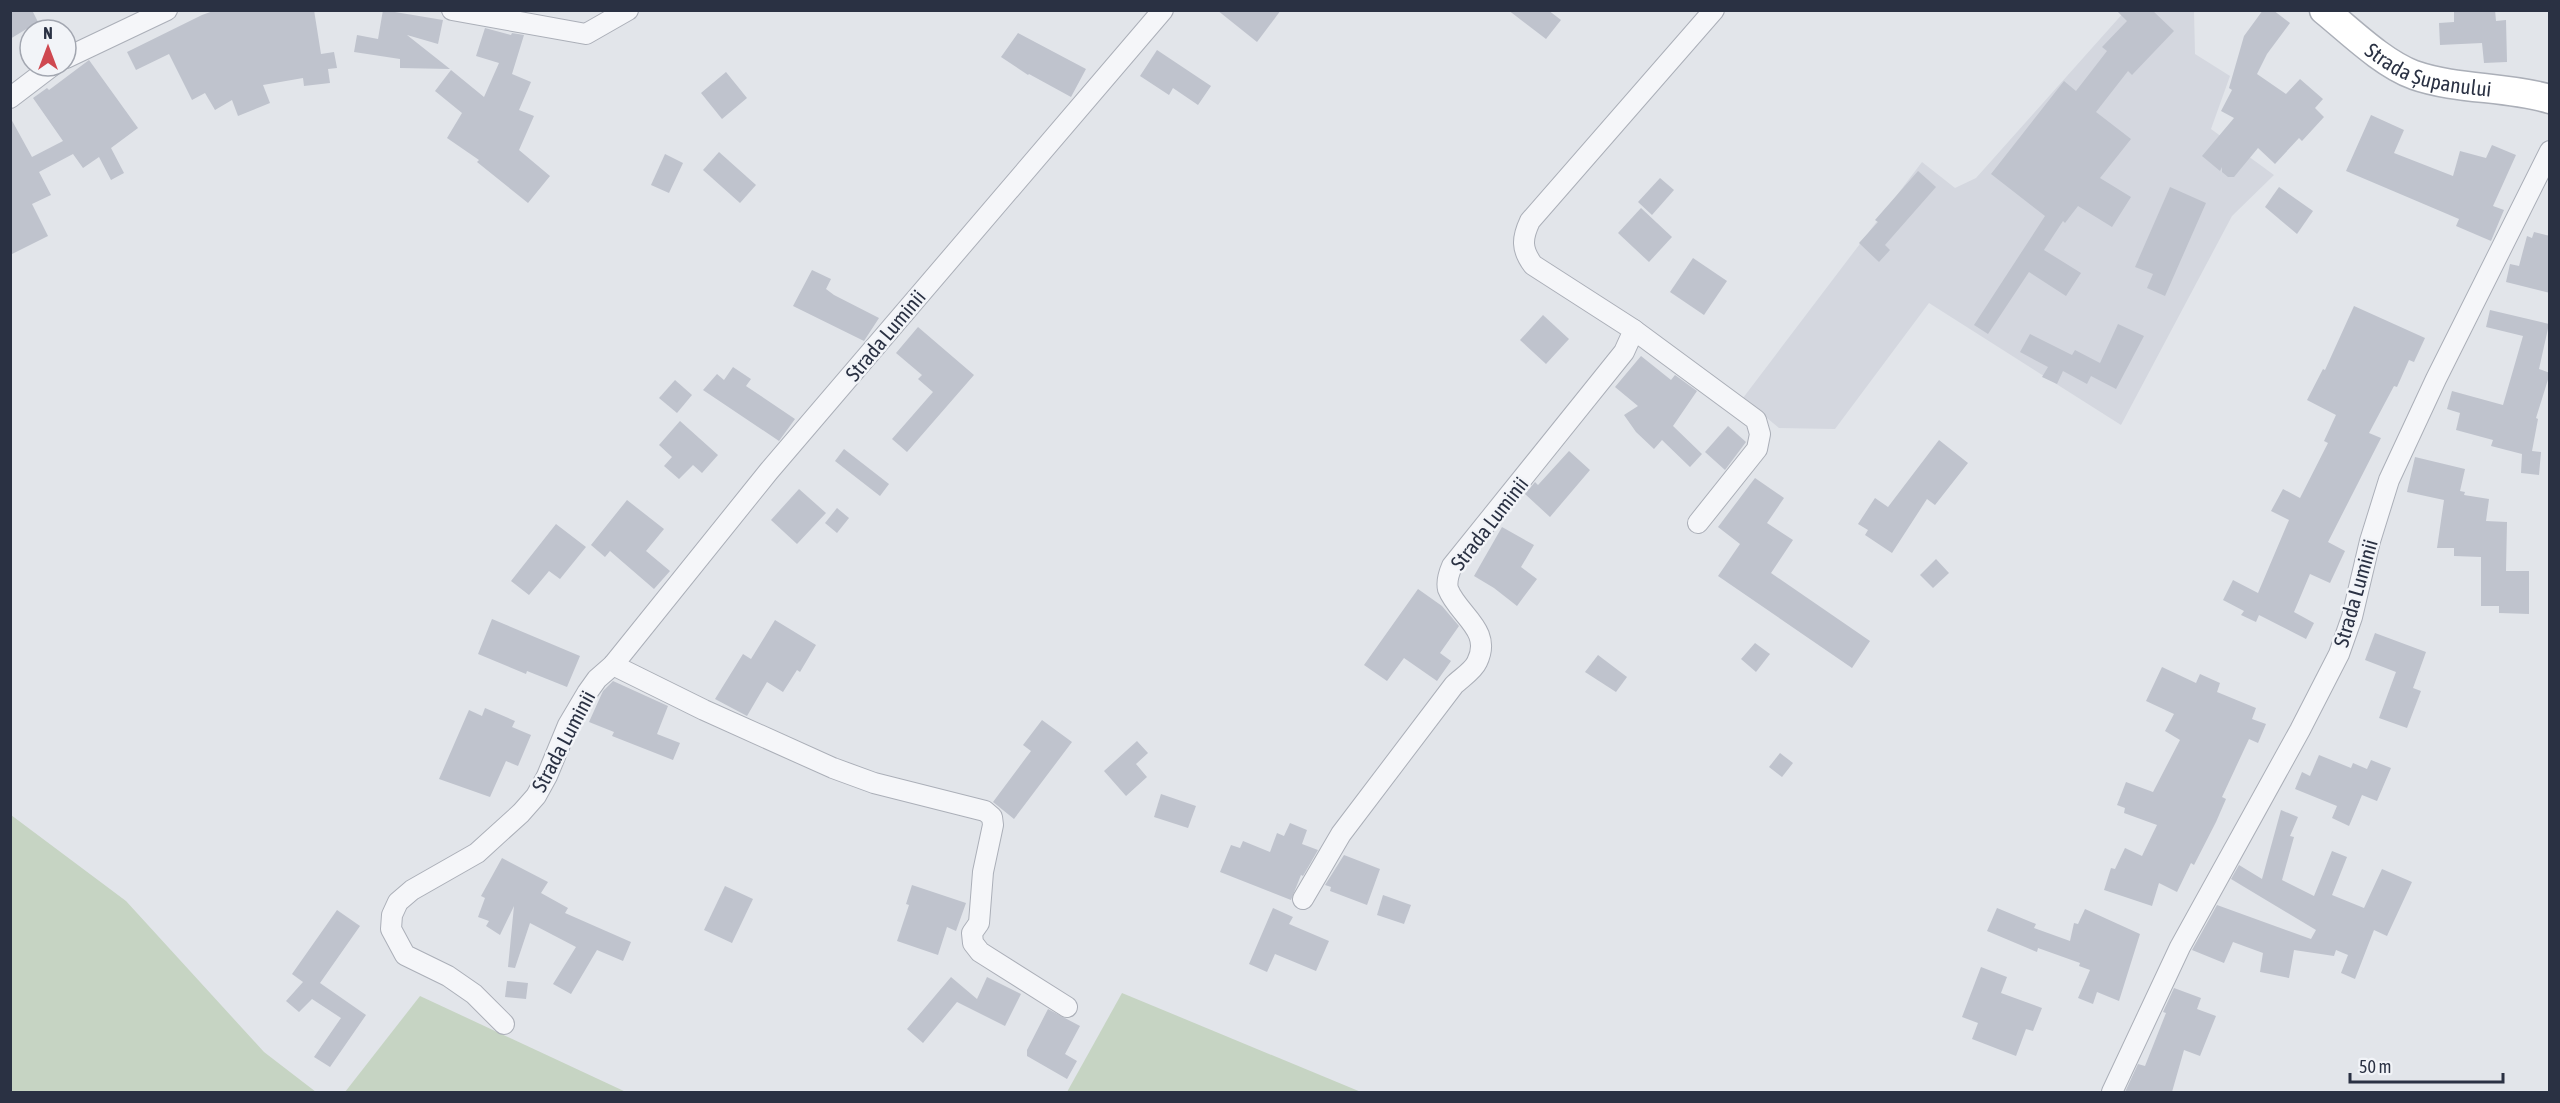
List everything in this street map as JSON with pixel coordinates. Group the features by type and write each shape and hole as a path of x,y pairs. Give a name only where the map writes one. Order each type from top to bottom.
{"street":[{"path":"78,52 167,10"},
{"path":"452,10 586,34 628,10"},
{"name":"Strada Luminii","path":"504,1024 474,994 448,976 405,955 391,929 392,915 398,903 412,890 477,853 521,813 536,796 547,776 568,725 586,693 597,679 613,665 769,471 1163,10"},
{"path":"1698,523 1757,449 1760,434 1756,420 1634,330 1533,265 1524,253 1523,237 1530,221 1714,10"},
{"name":"Strada Șupanului","path":"2324,10 2386,59 2411,74 2447,83 2504,89 2550,99"},
{"path":"10,98 36,78"},
{"name":"Strada Luminii","path":"2112,1092 2180,947 2300,730 2339,654 2352,616 2372,532 2389,480 2436,379 2550,151"},
{"name":"Strada Luminii","path":"1303,899 1341,834 1454,685 1476,664 1481,650 1481,636 1448,589 1448,578 1452,566 1624,352 1634,330"},
{"path":"613,665 704,710 833,768 874,783 985,811 992,817 993,825 982,872 979,923 972,933 973,943 980,952 1066,1007"}],"shaded area":[{"path":"2125,11 2194,11 2195,54 2230,76 2211,129 2274,175 2232,216 2121,425 1929,303 1835,429 1779,428 1743,398 1922,162 1955,188 1976,178"}],"green space":[{"path":"11,815 126,901 264,1052 316,1092 11,1092"},
{"path":"1122,993 1361,1092 1067,1092"},
{"path":"420,996 626,1092 345,1092"}],"building":[{"path":"10,10 32,10 36,18 18,18 18,34 10,39"},
{"path":"216,10 314,10 321,54 334,52 337,68 328,69 330,83 304,86 303,78 263,85 270,103 238,116 232,100 215,110 205,93 192,100 169,54 136,70 127,52"},
{"path":"383,10 443,20 438,44 407,35 450,69 400,68 400,59 354,52 357,35 378,39"},
{"path":"1217,10 1281,10 1257,42"},
{"path":"1508,10 1548,10 1561,20 1546,39"},
{"path":"2116,10 2152,10 2174,31 2132,75 2128,71 2096,112 2131,139 2100,178 2131,197 2112,227 2078,206 2065,223 2063,221 2044,250 2081,273 2066,296 2029,272 1988,334 1974,325 2045,216 1991,174 2064,81 2076,91 2107,51 2102,47 2127,21"},
{"path":"2263,10 2273,10 2290,23 2267,54 2257,74 2286,94 2300,79 2323,99 2315,108 2324,117 2302,141 2299,138 2275,164 2258,148 2234,177 2228,177 2222,172 2222,167 2220,171 2202,156 2234,118 2221,111 2232,90 2229,88 2244,36"},
{"path":"2454,10 2495,10 2496,21 2506,20 2507,62 2484,63 2482,43 2440,45 2439,23 2454,22"},
{"path":"485,28 511,35 512,33 524,35 512,74 531,82 519,110 534,116 519,150 550,176 528,203 477,162 479,160 447,138 462,113 435,91 451,70 484,97 499,63 476,56"},
{"path":"1018,33 1086,69 1071,97 1028,75 1001,57"},
{"path":"1157,50 1211,86 1198,105 1173,88 1169,95 1140,76"},
{"path":"89,60 138,128 111,148 124,173 111,180 99,157 83,168 73,154 39,172 51,195 32,204 48,236 10,255 10,117 32,157 63,141 33,98 65,78 78,78 78,68"},
{"path":"726,72 747,98 722,119 701,93"},
{"path":"2371,115 2404,130 2394,153 2453,176 2460,151 2486,158 2492,145 2516,155 2493,206 2504,210 2491,241 2456,226 2459,219 2346,171"},
{"path":"719,152 756,185 740,203 703,170"},
{"path":"665,154 683,163 669,193 651,185"},
{"path":"1918,171 1936,187 1885,245 1890,250 1879,262 1859,243 1878,222 1875,220"},
{"path":"1660,178 1674,190 1652,215 1638,202"},
{"path":"2170,187 2206,203 2165,296 2147,288 2153,274 2135,267"},
{"path":"2279,187 2313,211 2297,234 2265,207"},
{"path":"1641,208 1672,237 1649,262 1618,233"},
{"path":"2534,232 2550,236 2550,293 2506,282 2510,264 2519,266 2527,236 2532,238"},
{"path":"1693,258 1727,281 1704,315 1670,292"},
{"path":"812,270 831,279 826,289 834,295 879,318 864,341 793,306"},
{"path":"2354,306 2425,338 2414,362 2409,360 2397,387 2394,386 2369,433 2381,438 2328,542 2345,551 2330,583 2310,574 2294,612 2314,623 2306,639 2259,615 2256,622 2241,615 2244,611 2223,600 2233,580 2258,593 2289,520 2271,511 2283,489 2300,498 2328,443 2324,441 2336,415 2307,400 2323,369 2325,370"},
{"path":"2490,310 2549,324 2539,369 2550,373 2536,418 2538,419 2532,451 2541,452 2539,475 2521,473 2522,454 2491,446 2493,440 2456,430 2460,413 2447,409 2452,391 2503,405 2523,336 2486,327"},
{"path":"1543,315 1569,339 1546,364 1520,340"},
{"path":"2118,324 2144,336 2116,389 2091,376 2087,384 2063,371 2057,384 2042,377 2048,367 2020,352 2030,334 2072,355 2075,350 2100,363"},
{"path":"918,327 974,375 907,452 892,439 933,392 918,379 922,375 896,353"},
{"path":"1641,356 1671,380 1675,375 1697,391 1673,426 1702,454 1690,467 1662,440 1654,449 1636,432 1624,415 1638,406 1615,387"},
{"path":"733,367 751,379 746,386 795,419 779,441 703,390 717,374 724,380"},
{"path":"675,380 692,395 677,413 659,398"},
{"path":"680,421 718,455 702,473 693,465 679,479 664,466 672,457 659,445"},
{"path":"1728,426 1746,442 1725,470 1705,452"},
{"path":"1939,440 1968,463 1935,505 1927,499 1892,553 1865,535 1868,530 1858,524 1875,498 1888,507"},
{"path":"844,449 889,484 880,496 835,461"},
{"path":"1569,451 1590,470 1550,517 1525,494 1535,482 1538,485"},
{"path":"2415,457 2465,469 2460,491 2465,492 2464,495 2489,499 2486,521 2507,522 2506,571 2529,571 2529,614 2499,613 2499,606 2481,606 2481,557 2454,556 2454,548 2437,548 2444,500 2407,492"},
{"path":"1755,478 1784,498 1767,523 1793,540 1771,573 1870,641 1852,668 1718,576 1740,544 1718,527"},
{"path":"799,489 826,513 797,544 771,520"},
{"path":"627,500 664,529 646,551 670,571 654,589 610,551 605,557 591,545"},
{"path":"837,508 849,518 837,533 825,523"},
{"path":"556,524 586,547 560,579 549,571 529,595 511,581"},
{"path":"1502,527 1534,545 1521,567 1537,579 1517,606 1474,576"},
{"path":"1936,559 1949,573 1933,588 1920,575"},
{"path":"1418,589 1442,606 1459,626 1440,653 1451,661 1437,681 1404,658 1387,681 1364,665"},
{"path":"492,619 580,656 567,687 527,671 526,674 478,654"},
{"path":"775,620 816,645 800,672 797,670 783,692 767,682 747,716 715,699 743,654 751,659"},
{"path":"2375,633 2426,652 2413,688 2421,691 2407,728 2379,718 2396,672 2365,660"},
{"path":"1755,643 1770,654 1756,672 1741,659"},
{"path":"1598,655 1627,677 1616,692 1585,672"},
{"path":"2162,667 2196,683 2200,674 2220,683 2217,692 2256,708 2252,719 2266,724 2258,743 2249,739 2222,797 2226,799 2216,822 2194,865 2191,863 2177,892 2159,883 2152,906 2104,890 2111,868 2115,869 2125,848 2142,856 2157,825 2124,813 2125,808 2117,805 2126,782 2153,792 2180,740 2165,731 2174,714 2146,701"},
{"path":"613,681 668,706 657,734 680,743 673,760 612,736 614,732 589,722 603,691"},
{"path":"485,708 515,721 512,727 531,735 518,766 506,761 490,797 439,779 469,710 482,716"},
{"path":"1042,720 1072,742 1014,819 993,802 1031,751 1023,745"},
{"path":"1137,741 1148,753 1136,764 1147,777 1126,796 1104,771"},
{"path":"1780,753 1793,763 1782,777 1769,767"},
{"path":"2319,755 2351,768 2353,763 2367,769 2371,760 2391,768 2377,801 2362,795 2349,826 2332,818 2337,806 2295,789 2302,772 2310,776"},
{"path":"1161,794 1196,806 1188,828 1154,817"},
{"path":"2281,810 2298,817 2290,836 2294,837 2282,880 2314,896 2332,851 2347,857 2332,895 2364,908 2382,869 2412,882 2387,936 2374,930 2355,979 2341,973 2348,955 2336,950 2334,956 2294,950 2289,978 2260,972 2263,953 2233,942 2224,963 2192,950 2217,905 2311,939 2316,930 2231,879 2239,865 2262,879"},
{"path":"1290,823 1307,830 1302,844 1318,850 1303,876 1301,875 1291,900 1220,872 1231,845 1240,848 1243,841 1270,852 1277,833 1284,836"},
{"path":"1344,855 1380,869 1367,905 1330,891 1331,887 1325,885"},
{"path":"502,858 548,882 541,893 568,908 565,913 631,942 623,961 597,950 571,994 553,984 576,947 530,923 515,968 508,967 514,906 500,935 486,926 489,921 478,917 485,898 481,896"},
{"path":"912,885 966,903 956,931 947,927 938,955 897,941 909,905 906,904"},
{"path":"725,886 753,899 732,943 704,930"},
{"path":"1383,895 1411,905 1404,924 1377,915"},
{"path":"1273,908 1293,917 1289,924 1329,941 1316,971 1275,954 1267,972 1249,964"},
{"path":"1997,908 2036,924 2034,928 2070,941 2074,923 2078,924 2085,909 2140,934 2119,1001 2097,992 2093,1004 2078,998 2090,970 2079,966 2080,963 2038,948 2037,952 1987,931"},
{"path":"337,910 360,926 320,983 366,1015 330,1067 314,1057 341,1018 312,999 299,1012 286,1001 303,982 292,974"},
{"path":"1981,967 2007,977 2001,993 2042,1008 2033,1031 2026,1029 2016,1056 1972,1039 1978,1023 1962,1017"},
{"path":"951,977 977,999 987,977 1021,994 1005,1026 957,1002 923,1043 907,1029"},
{"path":"507,981 528,983 526,999 505,997"},
{"path":"2174,988 2201,998 2197,1009 2216,1016 2200,1056 2184,1050 2172,1092 2125,1092 2138,1064 2145,1066 2166,1013 2163,1012"},
{"path":"1048,1009 1080,1026 1065,1054 1077,1061 1067,1079 1027,1056 1027,1050"}]}
